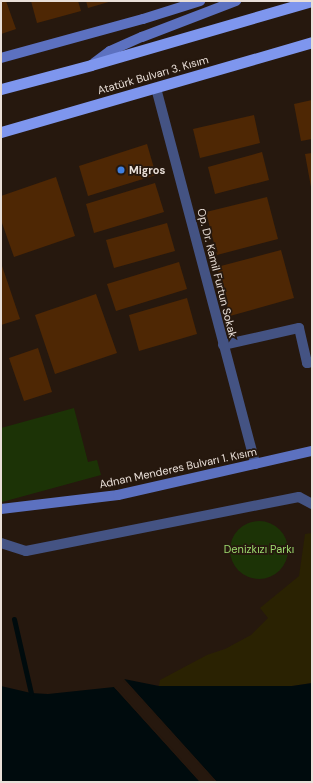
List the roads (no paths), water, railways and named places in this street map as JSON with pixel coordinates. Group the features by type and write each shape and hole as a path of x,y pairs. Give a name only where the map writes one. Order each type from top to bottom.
{"highway":[{"path":"1,89 92,65 311,1"},
{"name":"Atatürk Bulvarı 3. Kısım","path":"1,132 312,42"}],"main road":[{"path":"1,58 143,19 200,1"},
{"path":"92,65 110,51 142,37 236,1"},
{"name":"Adnan Menderes Bulvarı 1. Kısım","path":"1,509 118,495 312,451"}],"street":[{"name":"Op. Dr. Kamil Furtun Sokak","path":"156,88 255,464"},
{"path":"223,345 299,328 307,363 312,362"},
{"path":"1,543 26,551 299,497 312,504"}],"waterway":[{"path":"14,619 31,693"}],"place":[{"name":"Migros","path":"121,170"}],"park label":[{"name":"Denizkızı Parkı","path":"259,549"}]}
